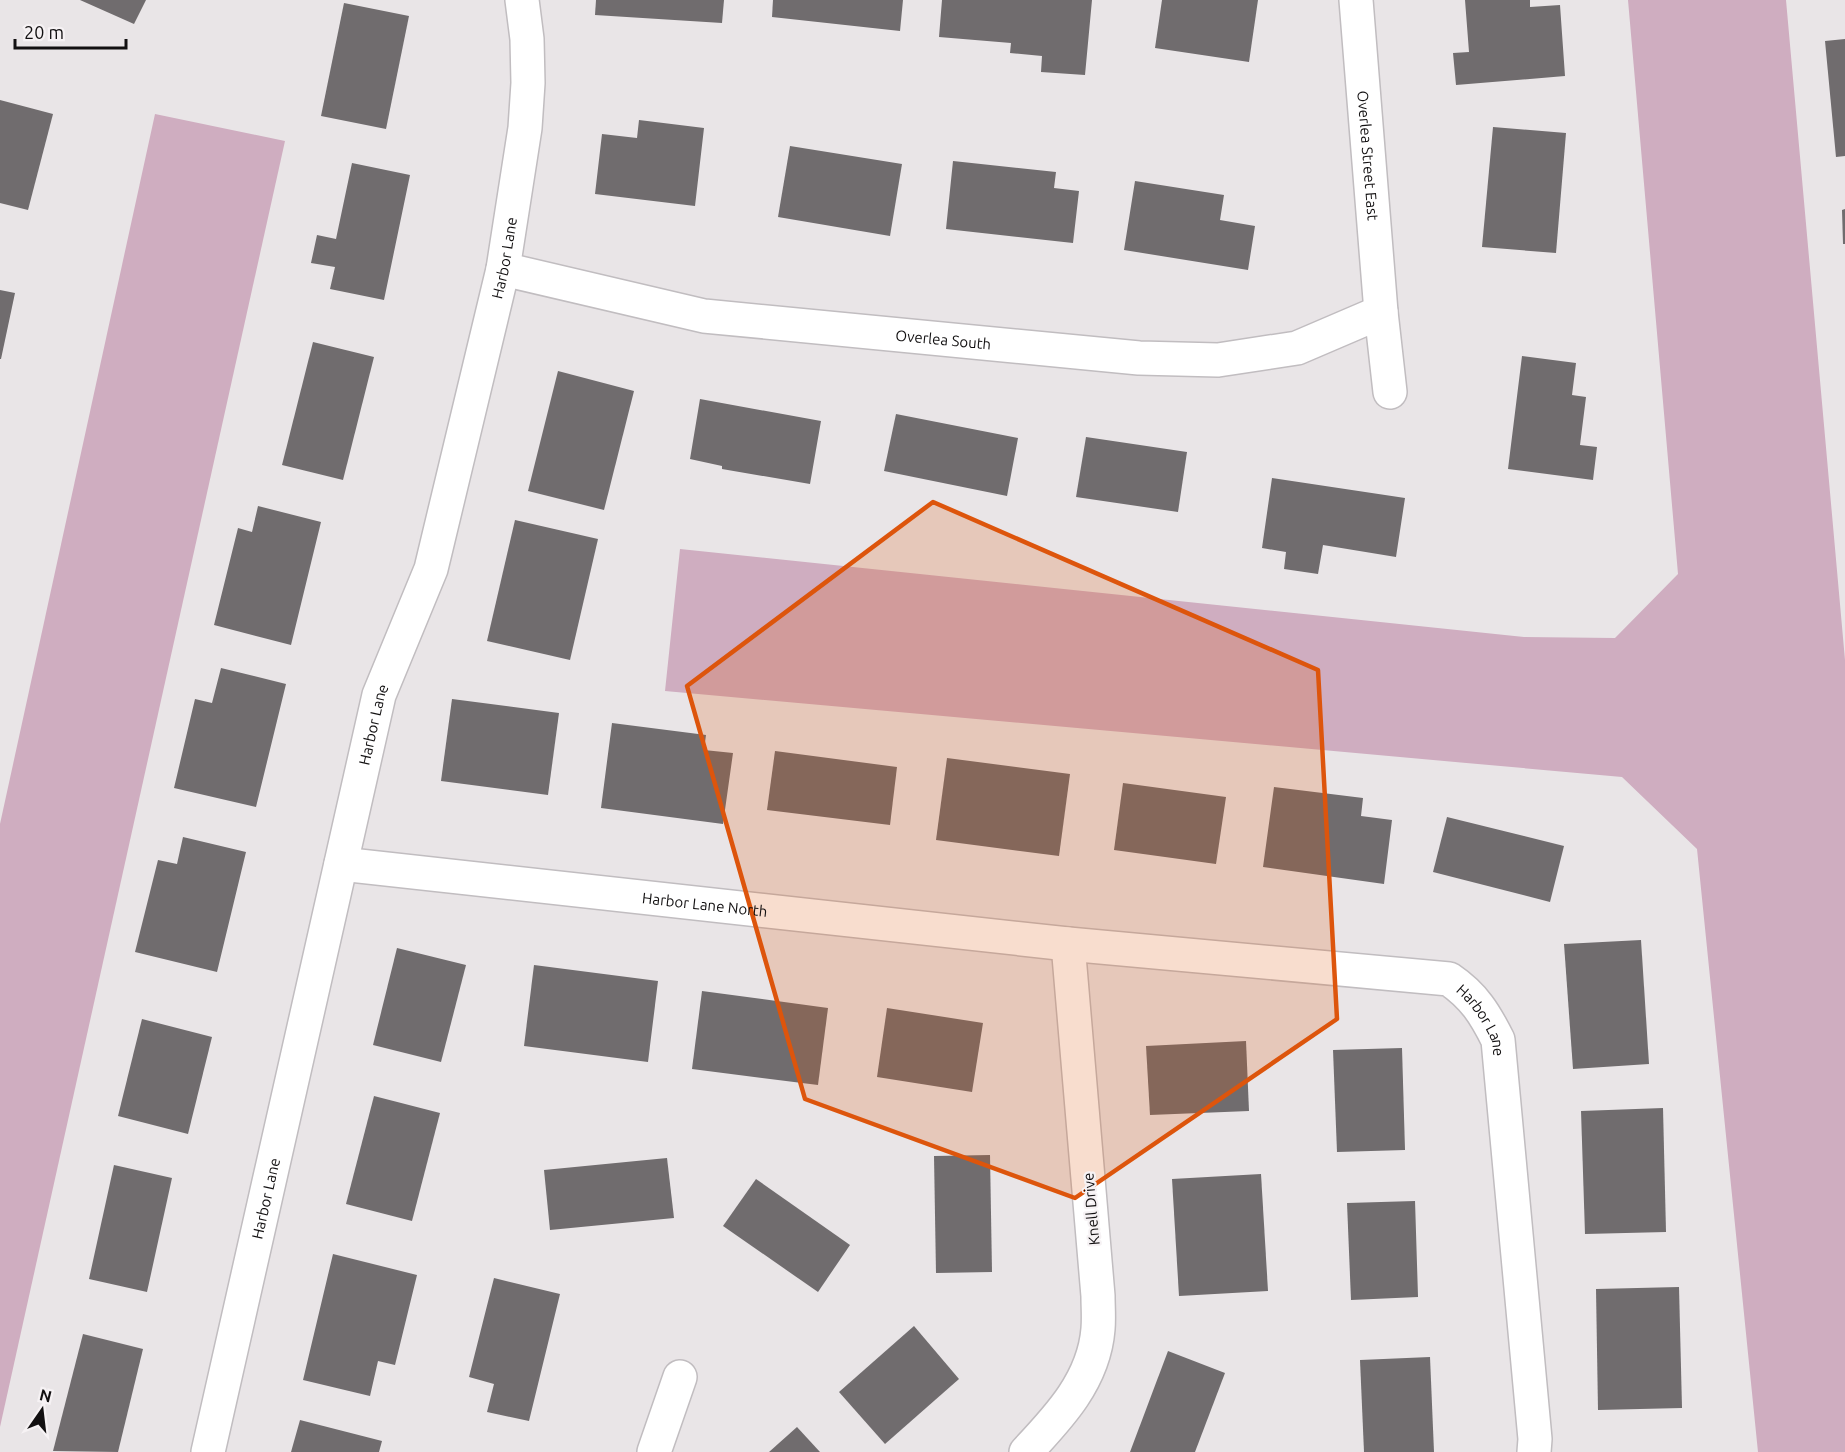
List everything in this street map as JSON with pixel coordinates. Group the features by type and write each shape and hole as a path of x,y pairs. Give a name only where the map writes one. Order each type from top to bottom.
{"street":[{"name":"Harbor Lane","path":"208,1452 379,695 431,569 503,269 525,128 528,83 527,39 522,0"},
{"name":"Overlea Street East","path":"1356,0 1381,312 1390,392"},
{"name":"Overlea South","path":"503,269 705,316 1139,358 1218,360 1297,348 1381,312"},
{"name":"Harbor Lane North","path":"341,864 1068,944"},
{"name":"Harbor Lane","path":"1068,944 1449,979 1466,990 1486,1015 1498,1040 1535,1439 1534,1452"},
{"name":"Knell Drive","path":"1026,1452 1064,1412 1088,1370 1098,1331 1098,1296 1068,944"},
{"path":"654,1452 680,1377"}],"highlighted area":[{"path":"933,502 1318,670 1337,1019 1075,1198 805,1099 687,686"}],"shaded area":[{"path":"1628,0 1786,0 1845,660 1845,1452 1758,1452 1697,849 1622,777 665,691 680,549 1524,637 1615,638 1678,574"},
{"path":"155,114 285,141 0,1427 0,824"}],"building":[{"path":"80,0 146,0 134,24"},
{"path":"596,0 724,0 722,23 595,15"},
{"path":"773,0 903,0 900,31 772,17"},
{"path":"942,0 1092,0 1085,75 1041,72 1042,56 1010,53 1011,43 939,37"},
{"path":"1162,0 1258,0 1249,62 1155,48"},
{"path":"1465,0 1530,0 1530,7 1560,5 1565,76 1456,85 1453,53 1469,52"},
{"path":"344,3 409,16 386,129 321,116"},
{"path":"1845,39 1845,156 1836,157 1825,41"},
{"path":"0,100 53,114 28,210 0,203"},
{"path":"639,120 704,128 695,206 595,194 602,134 637,138"},
{"path":"1493,127 1566,133 1556,253 1482,247"},
{"path":"790,146 902,164 890,236 778,217"},
{"path":"953,161 1056,172 1054,188 1079,191 1073,243 946,229"},
{"path":"352,163 410,175 384,300 330,289 335,267 311,263 317,235 336,239"},
{"path":"1135,181 1224,195 1220,220 1255,226 1248,270 1124,250"},
{"path":"1845,209 1845,244 1843,244 1842,210"},
{"path":"0,290 15,293 1,359 0,359"},
{"path":"313,342 374,357 343,480 282,465"},
{"path":"1522,356 1576,363 1572,395 1586,397 1580,445 1597,447 1593,480 1508,469"},
{"path":"558,371 634,391 604,510 528,491"},
{"path":"700,399 821,421 810,484 722,469 722,466 690,459"},
{"path":"896,414 1018,438 1007,496 884,471"},
{"path":"1086,437 1187,452 1178,512 1076,497"},
{"path":"1272,478 1405,498 1396,557 1323,545 1318,574 1284,569 1286,552 1262,548"},
{"path":"258,506 321,522 291,645 214,625 238,528 252,532"},
{"path":"515,520 598,539 570,660 487,641"},
{"path":"221,668 286,684 256,807 174,788 195,699 212,703"},
{"path":"452,699 559,713 548,795 441,781"},
{"path":"612,723 706,735 704,750 733,753 723,824 601,808"},
{"path":"775,751 897,767 890,825 767,810"},
{"path":"947,758 1070,774 1059,856 936,840"},
{"path":"1123,783 1226,797 1216,864 1114,850"},
{"path":"1274,787 1363,798 1361,816 1392,820 1384,884 1263,867"},
{"path":"1447,817 1564,846 1550,902 1433,872"},
{"path":"183,837 246,852 217,972 135,952 158,860 177,864"},
{"path":"1641,940 1649,1064 1573,1069 1564,944"},
{"path":"397,948 466,965 441,1062 373,1045"},
{"path":"534,965 658,981 648,1062 524,1046"},
{"path":"702,991 828,1008 818,1085 692,1069"},
{"path":"887,1008 983,1023 972,1092 877,1077"},
{"path":"142,1019 212,1037 188,1134 118,1116"},
{"path":"1246,1041 1249,1111 1150,1115 1146,1046"},
{"path":"1402,1048 1405,1150 1337,1152 1333,1050"},
{"path":"374,1096 440,1113 412,1221 346,1204"},
{"path":"1663,1108 1666,1232 1585,1234 1581,1111"},
{"path":"990,1155 992,1272 936,1273 934,1156"},
{"path":"667,1158 674,1218 550,1230 544,1170"},
{"path":"114,1165 172,1178 147,1292 89,1279"},
{"path":"1261,1174 1268,1291 1179,1296 1172,1179"},
{"path":"756,1179 850,1245 818,1292 723,1226"},
{"path":"1415,1201 1418,1297 1351,1300 1347,1203"},
{"path":"333,1254 417,1275 395,1365 378,1361 370,1396 303,1380"},
{"path":"494,1278 560,1294 529,1421 487,1412 494,1384 469,1377"},
{"path":"1679,1287 1682,1408 1598,1410 1596,1289"},
{"path":"914,1326 959,1379 885,1444 839,1392"},
{"path":"83,1334 143,1349 118,1452 53,1451"},
{"path":"1168,1351 1225,1373 1195,1452 1130,1452"},
{"path":"1430,1357 1434,1452 1364,1452 1360,1360"},
{"path":"300,1420 382,1441 379,1452 291,1452"},
{"path":"797,1427 820,1452 769,1452"}]}
